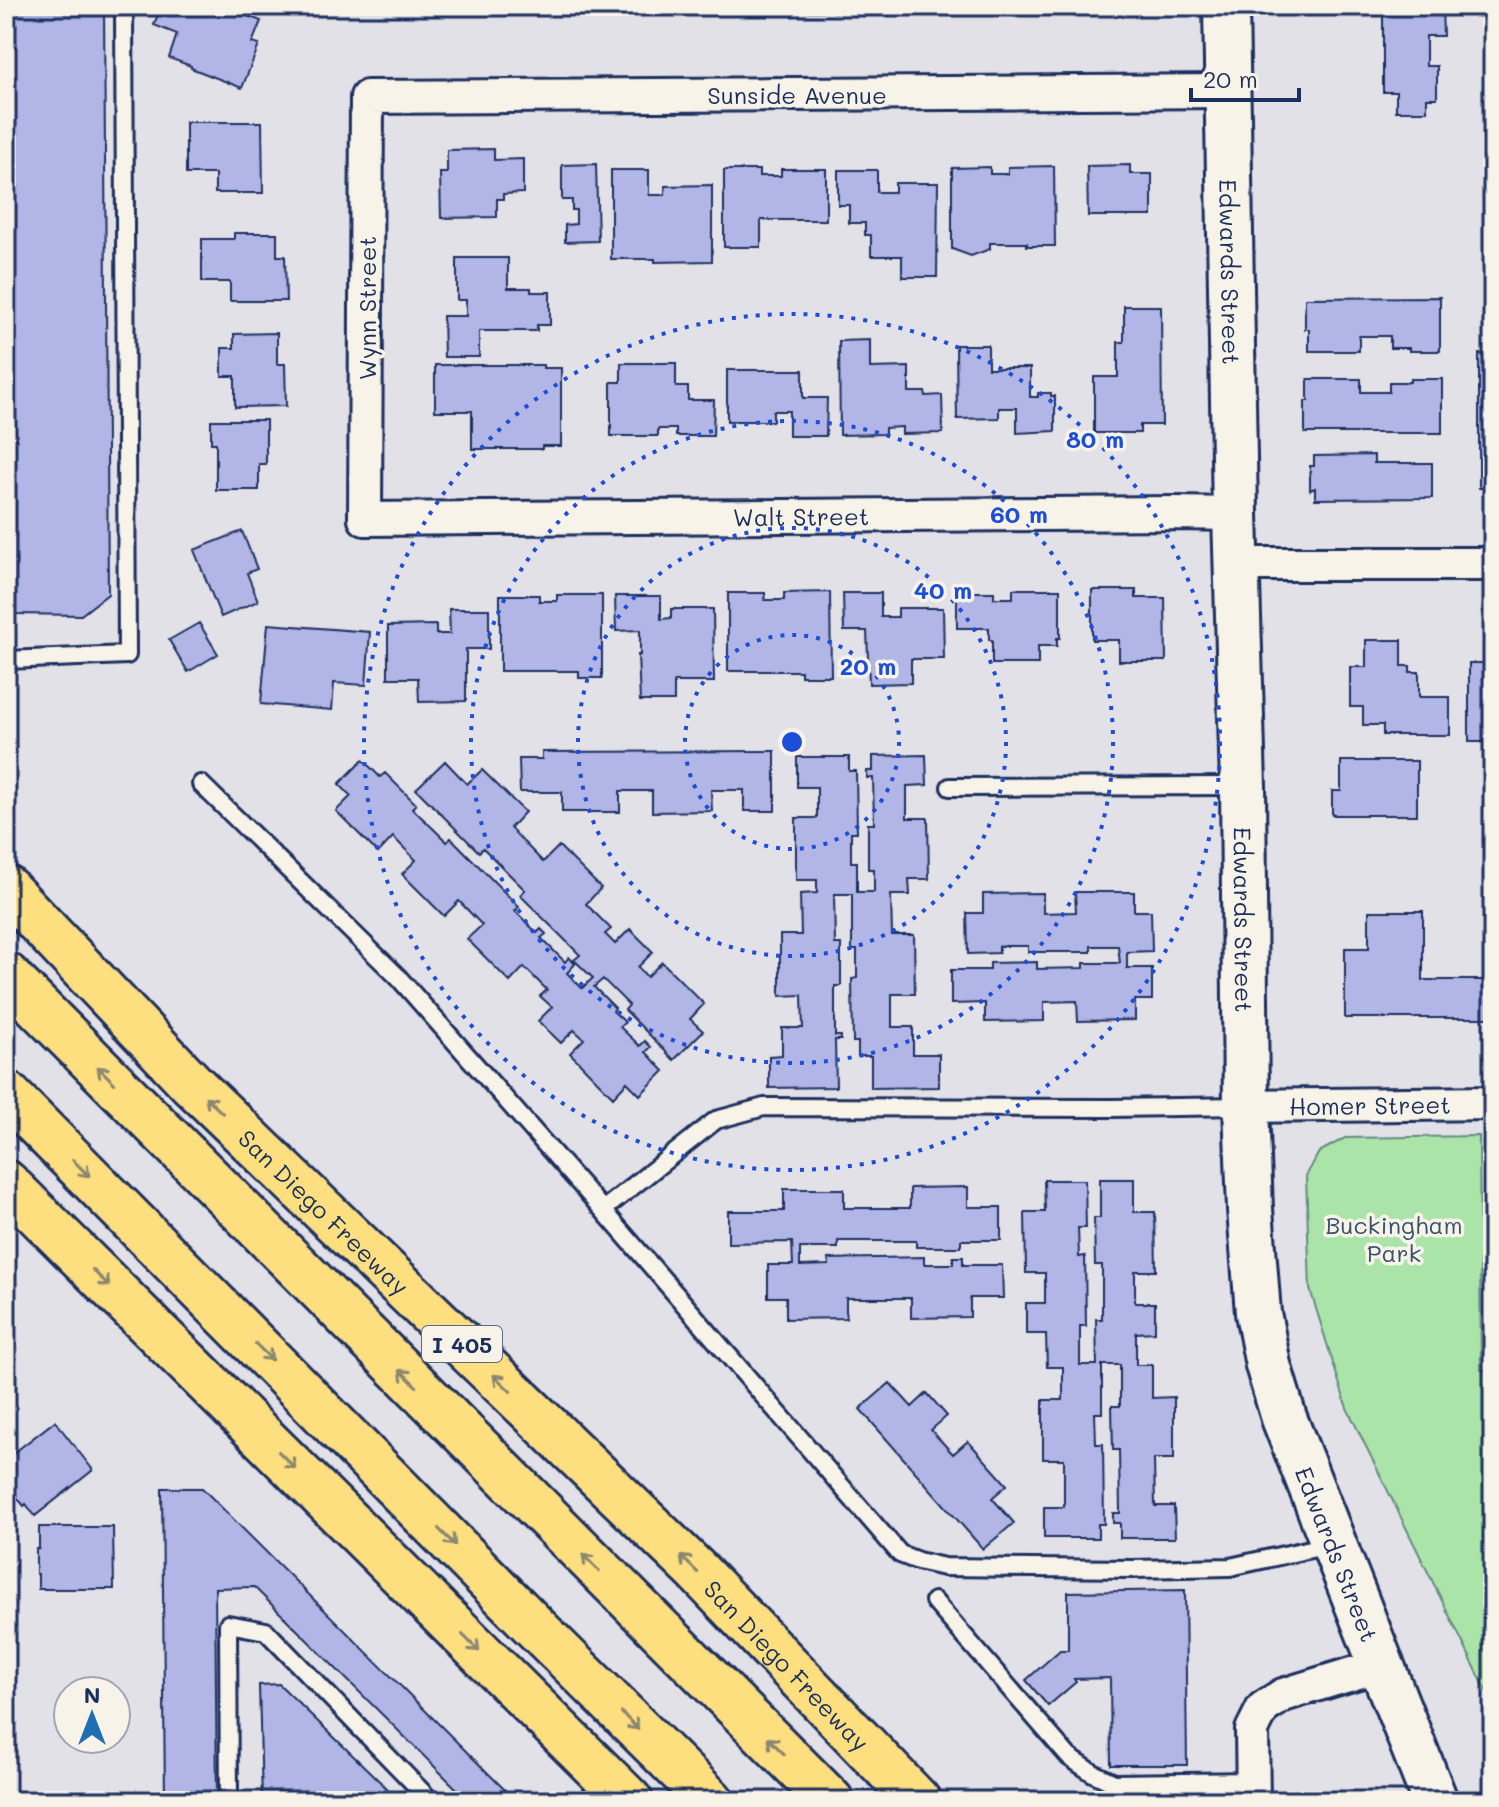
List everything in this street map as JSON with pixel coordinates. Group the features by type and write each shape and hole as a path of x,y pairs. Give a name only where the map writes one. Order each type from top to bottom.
{"highway":[{"name":"San Diego Freeway","path":"6,888 192,1084 697,1571 918,1801"},
{"path":"6,975 831,1801"},
{"path":"6,1093 711,1801"},
{"path":"6,1183 630,1801"}],"street":[{"name":"Edwards Street","path":"1226,6 1243,786 1246,1106 1258,1313 1268,1365 1284,1418 1435,1801"},
{"name":"Sunside Avenue","path":"367,97 1227,91"},
{"name":"Wynn Street","path":"365,519 367,97"},
{"name":"Walt Street","path":"365,519 1235,514"},
{"path":"1237,564 1493,564"},
{"name":"Homer Street","path":"1246,1106 1493,1103"},
{"path":"1253,1791 1252,1730 1263,1708 1283,1695 1381,1665"}],"lane":[{"path":"6,660 127,655 124,6"},
{"path":"201,784 398,977 900,1554 944,1567 1230,1567 1335,1543"},
{"path":"950,787 1243,786"},
{"path":"603,1210 716,1120 764,1107 1246,1106"},
{"path":"934,1601 1069,1757 1093,1773 1114,1783 1253,1791"},
{"path":"229,1801 228,1624 266,1631 431,1801"}],"green space":[{"name":"Buckingham Park","path":"1479,1136 1481,1370 1493,1370 1493,1704 1347,1408 1310,1289 1306,1176 1319,1152 1345,1138"}],"building":[{"path":"6,6 104,6 108,594 81,615 14,614 6,603"},
{"path":"161,6 222,6 261,21 252,43 259,45 242,88 169,58 177,34 154,25"},
{"path":"557,6 595,6 595,11 557,11"},
{"path":"608,6 653,6 653,12 608,13"},
{"path":"670,6 709,6 709,12 670,12"},
{"path":"784,6 822,6 822,11 784,11"},
{"path":"835,6 882,6 882,12 835,12"},
{"path":"902,6 938,6 938,11 902,11"},
{"path":"1090,6 1135,6 1136,9 1090,9"},
{"path":"1383,6 1442,6 1443,36 1426,36 1426,66 1437,66 1437,98 1427,98 1427,111 1396,111 1396,92 1383,92"},
{"path":"186,122 262,122 263,193 215,193 215,174 186,174"},
{"path":"494,149 494,160 523,159 523,193 503,194 503,199 497,199 497,217 441,218 440,173 447,173 447,150"},
{"path":"596,164 598,241 565,242 565,225 576,224 576,210 572,210 572,200 562,200 562,165"},
{"path":"1130,165 1130,174 1152,174 1152,216 1088,216 1087,166"},
{"path":"1054,166 1055,246 990,243 990,249 971,256 952,249 952,168 990,167 990,174 1008,174 1008,167"},
{"path":"781,169 826,169 826,220 761,220 761,247 724,247 724,170 759,170 759,176 781,176"},
{"path":"611,170 649,170 649,195 665,195 665,186 712,185 712,261 611,259"},
{"path":"838,170 877,170 877,192 895,192 895,183 938,183 937,277 902,277 902,256 871,256 871,235 865,235 865,223 849,223 849,205 838,205"},
{"path":"234,233 277,233 277,256 285,256 286,301 230,301 230,282 202,282 202,239 234,239"},
{"path":"457,258 508,258 508,288 550,292 550,325 537,325 537,331 479,331 479,357 444,357 443,316 466,316 466,300 457,300"},
{"path":"1440,297 1440,351 1390,348 1390,336 1359,336 1359,351 1309,351 1305,298"},
{"path":"1124,306 1161,306 1162,425 1140,425 1140,433 1094,433 1094,377 1118,377 1118,342 1124,342"},
{"path":"277,333 277,364 285,364 286,406 235,407 235,376 222,376 222,348 234,348 234,334"},
{"path":"870,340 870,368 909,367 909,392 925,392 926,396 942,395 943,433 902,434 902,427 885,428 885,434 840,435 839,341"},
{"path":"956,345 988,345 988,368 1030,368 1030,397 1038,397 1038,393 1055,396 1055,431 1017,433 1017,408 999,408 999,418 957,419"},
{"path":"1479,354 1493,354 1493,488 1479,488"},
{"path":"621,363 676,363 676,387 688,387 688,400 714,400 713,436 676,436 676,429 658,429 658,436 611,436 611,382 621,382"},
{"path":"435,365 543,365 543,368 561,368 561,446 472,449 472,411 435,411"},
{"path":"727,370 803,370 803,398 827,398 826,436 789,436 789,411 773,411 773,421 727,421"},
{"path":"1308,379 1361,379 1361,392 1389,392 1389,382 1442,379 1442,433 1305,433"},
{"path":"211,420 266,420 266,464 259,464 259,490 216,490 216,443 211,443"},
{"path":"1374,455 1374,463 1432,463 1432,498 1315,499 1315,488 1310,490 1310,466 1314,466 1314,456"},
{"path":"242,531 257,569 247,573 258,601 221,617 194,550"},
{"path":"1013,589 1060,589 1060,638 1057,638 1057,646 1038,646 1038,664 992,664 989,628 957,628 957,592 994,592 994,598 1013,598"},
{"path":"1092,590 1136,590 1136,598 1165,598 1166,661 1119,661 1119,640 1092,640"},
{"path":"830,592 831,676 801,676 801,671 728,671 728,593 765,593 765,600 784,600 784,593"},
{"path":"843,593 881,593 881,617 898,617 898,608 943,608 944,659 911,659 911,683 869,684 867,631 844,631"},
{"path":"500,595 539,595 539,601 557,601 557,595 602,595 602,678 579,678 579,671 500,671"},
{"path":"615,596 661,596 661,619 671,618 671,609 713,609 714,682 674,682 674,701 640,701 640,630 616,631"},
{"path":"449,609 489,609 489,649 466,649 466,701 419,702 418,678 388,678 388,626 436,625 436,634 450,634"},
{"path":"199,623 218,654 188,672 169,640"},
{"path":"268,624 370,632 366,685 334,683 332,710 261,704"},
{"path":"1366,640 1402,640 1402,666 1410,666 1410,672 1419,672 1419,697 1450,697 1450,735 1383,735 1383,725 1363,725 1363,707 1350,707 1350,667 1366,667"},
{"path":"1469,663 1493,663 1493,742 1469,742"},
{"path":"775,751 775,811 744,811 744,790 711,790 712,811 652,812 652,791 620,791 620,812 562,812 562,792 520,792 519,759 542,759 542,752"},
{"path":"926,755 927,785 907,786 907,818 928,818 929,879 909,879 910,895 891,895 892,935 914,935 915,994 892,994 892,1027 913,1027 913,1054 939,1054 939,1087 871,1088 871,1056 858,1056 858,1042 853,1042 852,979 857,978 857,950 852,950 852,894 834,894 835,944 841,944 841,986 835,986 835,1036 841,1036 841,1040 835,1040 836,1087 769,1088 769,1056 782,1055 782,1028 803,1028 802,995 780,996 780,935 801,935 800,894 817,893 817,880 796,880 796,818 817,818 817,787 797,787 797,757 849,757 849,771 856,771 857,832 851,832 851,862 857,862 857,892 874,892 874,869 868,869 868,824 874,824 873,778 867,778 867,771 873,771 873,756"},
{"path":"363,760 380,777 385,773 416,804 412,808 447,842 451,838 519,907 515,911 537,933 541,929 546,934 541,938 565,962 569,957 575,964 567,973 582,988 593,978 574,960 580,955 520,895 525,890 483,848 479,852 416,789 445,761 467,784 482,770 525,812 510,828 543,862 559,846 601,888 586,904 611,929 605,934 615,944 630,929 653,952 638,967 647,977 662,962 704,1004 690,1019 703,1031 674,1060 625,1010 629,1005 603,979 594,987 625,1022 620,1027 640,1046 645,1041 651,1047 646,1052 664,1071 640,1095 627,1082 613,1097 570,1053 584,1039 574,1030 561,1043 538,1021 552,1007 540,996 547,990 524,967 510,982 467,939 482,925 459,901 444,916 402,874 416,860 393,837 378,853 336,811 351,796 339,784"},
{"path":"1341,761 1417,761 1417,815 1332,815 1332,791 1341,791"},
{"path":"1075,892 1134,892 1134,911 1151,911 1152,951 1127,952 1127,968 1152,968 1152,1000 1135,1000 1135,1020 1078,1021 1077,1001 1044,1002 1044,1021 985,1022 985,1003 951,1004 951,970 990,970 990,963 1037,962 1037,969 1084,968 1084,963 1120,963 1118,946 1091,946 1091,952 1028,952 1028,946 999,946 999,953 968,954 967,913 983,913 983,894 1043,893 1043,913 1076,912"},
{"path":"1369,911 1423,911 1423,980 1493,980 1493,1018 1345,1018 1345,948 1369,948"},
{"path":"1100,1179 1134,1179 1134,1212 1155,1212 1156,1271 1135,1271 1135,1303 1155,1303 1155,1332 1136,1333 1136,1365 1152,1365 1152,1398 1174,1397 1174,1459 1154,1459 1155,1506 1174,1506 1175,1538 1120,1538 1120,1523 1113,1523 1113,1513 1120,1513 1119,1450 1113,1450 1112,1406 1120,1406 1120,1365 1102,1365 1102,1413 1095,1413 1096,1444 1103,1444 1104,1524 1098,1524 1098,1538 1044,1538 1044,1507 1064,1507 1064,1459 1043,1459 1043,1400 1063,1400 1063,1367 1047,1367 1046,1334 1026,1334 1026,1303 1045,1303 1045,1273 1026,1273 1025,1212 1045,1212 1044,1180 1085,1180 1086,1228 1078,1228 1079,1257 1085,1256 1086,1326 1080,1326 1080,1365 1097,1365 1096,1319 1102,1319 1102,1265 1095,1265 1094,1218 1100,1218"},
{"path":"968,1187 968,1207 1001,1207 1001,1240 961,1240 961,1247 916,1247 916,1241 838,1241 838,1248 800,1248 800,1266 829,1265 828,1259 924,1257 924,1264 953,1264 953,1257 963,1257 963,1265 1002,1265 1003,1298 970,1298 970,1317 911,1318 911,1298 846,1298 846,1318 786,1319 786,1297 768,1297 768,1265 793,1265 792,1242 728,1243 728,1211 784,1211 784,1189 844,1189 844,1208 910,1208 910,1188"},
{"path":"890,1383 912,1407 927,1393 947,1416 931,1430 953,1454 968,1441 1007,1485 992,1498 1014,1523 983,1549 860,1409"},
{"path":"55,1421 93,1470 35,1516 6,1484 6,1459"},
{"path":"162,1488 202,1488 516,1801 469,1801 254,1587 215,1588 217,1801 165,1801"},
{"path":"39,1527 113,1527 114,1589 38,1589 36,1549 39,1549"},
{"path":"1185,1590 1187,1765 1111,1765 1110,1678 1074,1679 1076,1682 1048,1706 1026,1680 1060,1650 1068,1650 1068,1592"},
{"path":"279,1684 400,1801 262,1801 259,1685"}]}
